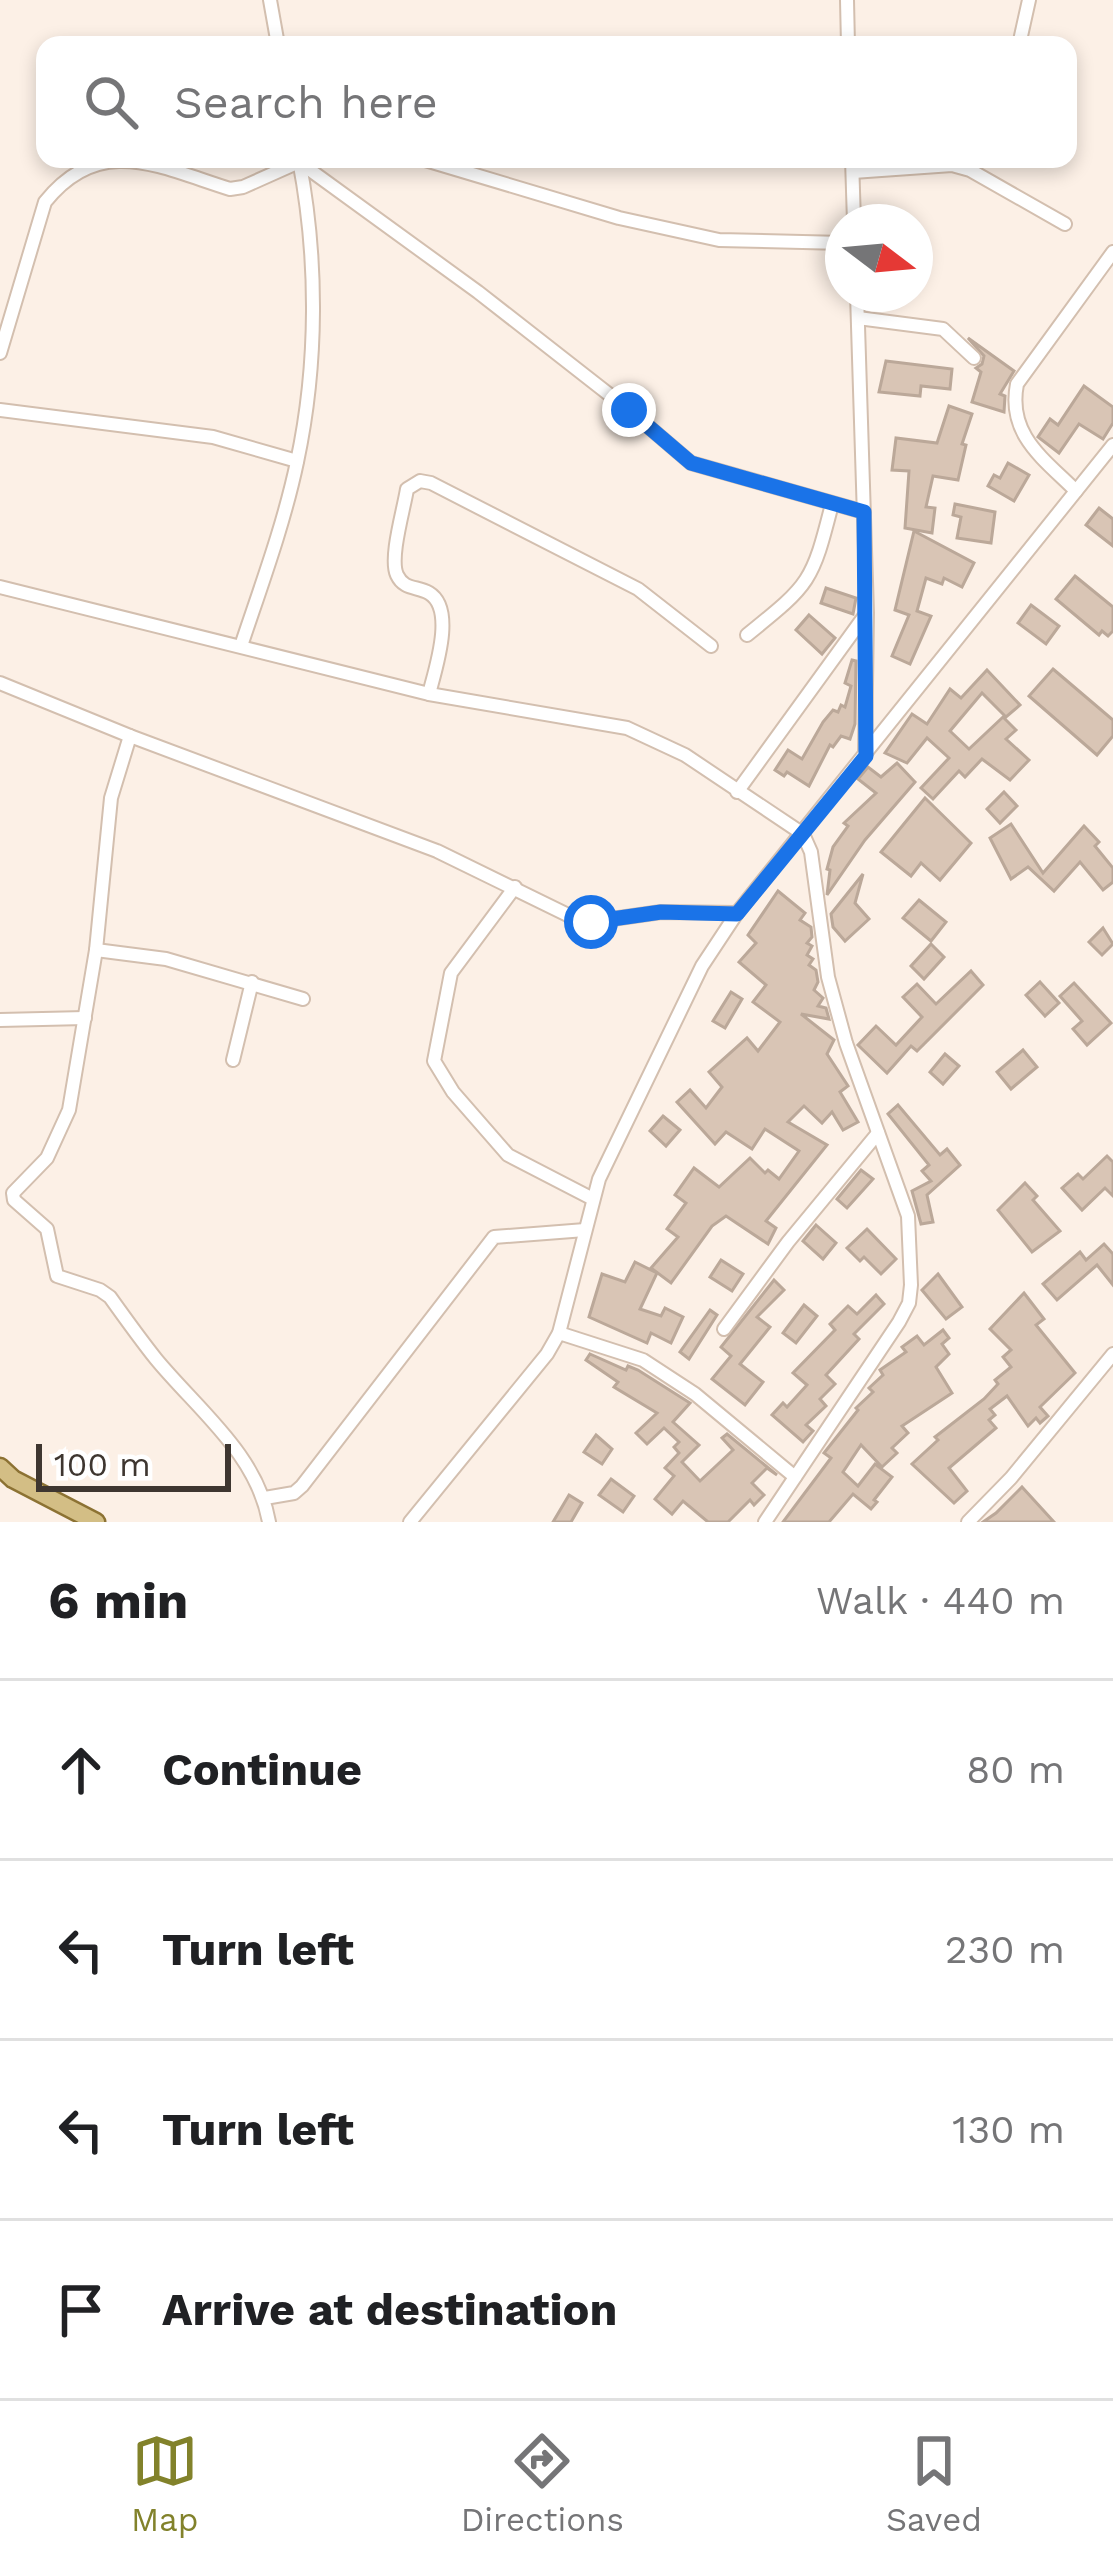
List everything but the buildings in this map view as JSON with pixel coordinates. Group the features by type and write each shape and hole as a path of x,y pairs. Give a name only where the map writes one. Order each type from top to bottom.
{"main road":[{"path":"4,1478 96,1522"}],"street":[{"path":"270,0 276,36"},
{"path":"847,0 848,36"},
{"path":"1021,36 1029,0"},
{"path":"0,352 45,202 59,185 87,168"},
{"path":"163,168 230,188 284,168"},
{"path":"241,646 297,461 311,360 312,253 300,168"},
{"path":"309,168 478,292 691,463 864,512"},
{"path":"452,168 619,218 719,240 825,243"},
{"path":"852,168 853,204"},
{"path":"963,168 1065,224"},
{"path":"1076,491 1024,440 1015,398 1018,385 1113,252"},
{"path":"858,312 867,613 866,756"},
{"path":"858,318 943,329 974,358"},
{"path":"0,410 184,432 297,461"},
{"path":"410,1522 559,1333 593,1199 702,966 737,914 1113,445"},
{"path":"429,694 442,643 442,610 430,593 406,586 394,563 407,489 420,482 431,483 638,589 711,646"},
{"path":"747,635 800,592 811,577 832,504"},
{"path":"0,587 429,694 626,728 685,755 803,834 811,852 828,977 846,1043 908,1216 909,1303 765,1522"},
{"path":"737,792 867,613"},
{"path":"0,683 437,851 576,920 661,912 737,914"},
{"path":"130,736 112,798 97,950 69,1109 47,1158 38,1172 16,1187 14,1200 47,1229 57,1276 110,1297 155,1358 241,1454 265,1498 269,1522"},
{"path":"514,887 451,973 434,1060 453,1092 499,1147 593,1199"},
{"path":"97,950 166,959 303,1000"},
{"path":"232,1060 252,982"},
{"path":"0,1020 85,1018"},
{"path":"724,1329 878,1133"},
{"path":"265,1498 302,1486 494,1238 585,1229"},
{"path":"559,1333 643,1360 694,1394 795,1477"},
{"path":"968,1522 1011,1478 1113,1354"}],"route":[{"path":"591,922 661,912 737,914 866,756 864,512 691,463 629,410"}]}
